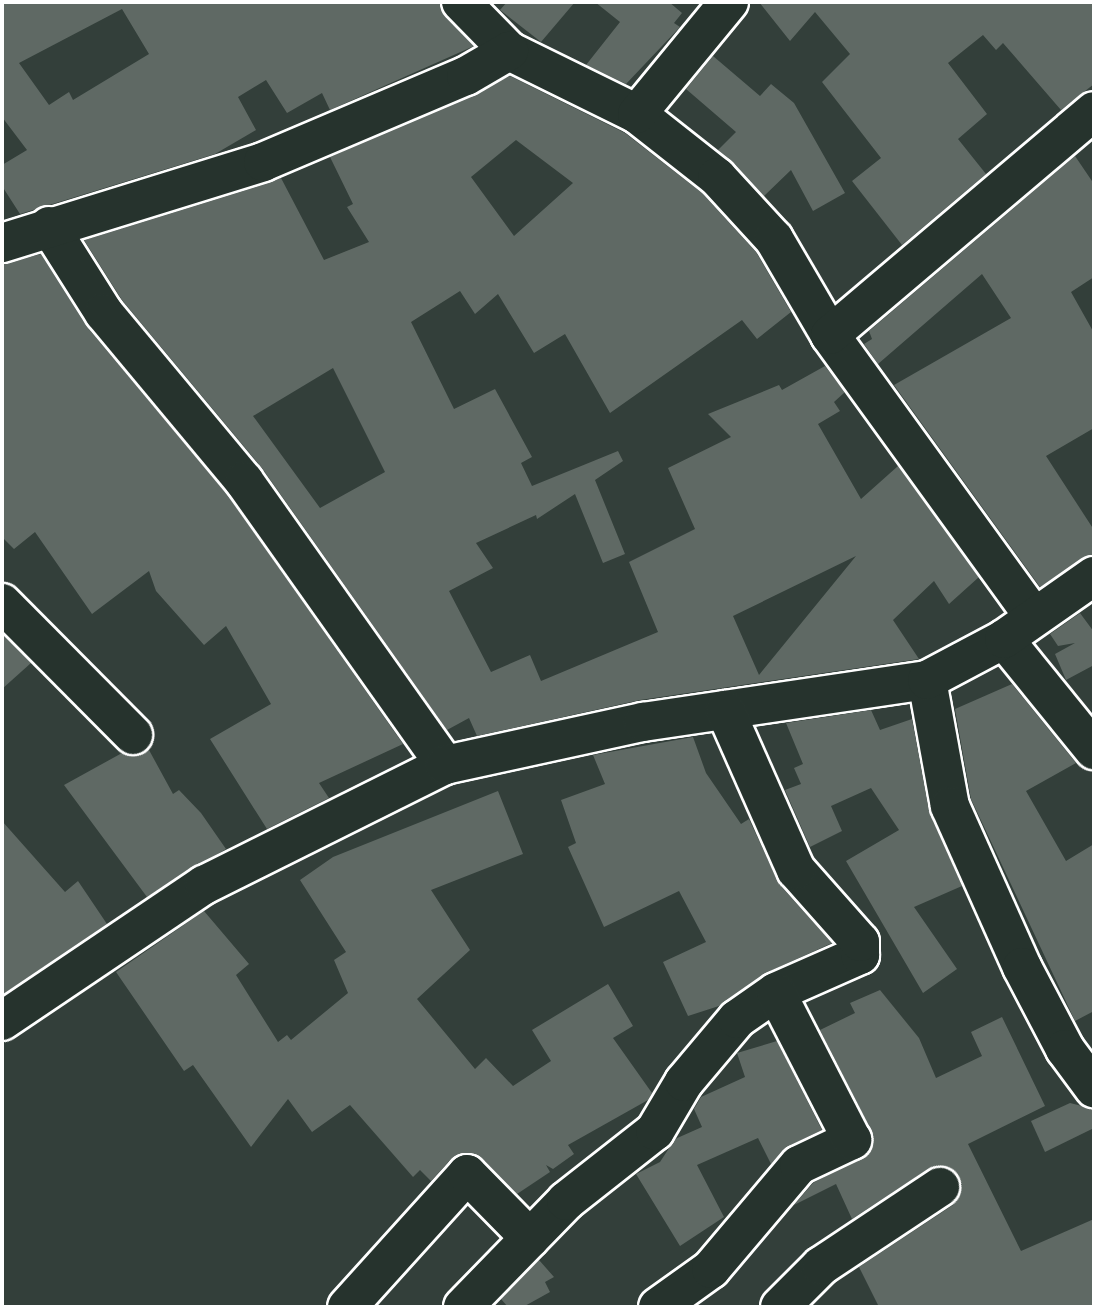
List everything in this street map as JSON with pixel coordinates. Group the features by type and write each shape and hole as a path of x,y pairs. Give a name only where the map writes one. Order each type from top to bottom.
{"street":[{"path":"461,2 509,51 637,114 717,177 774,239 830,335 1033,615"},
{"path":"637,114 729,2"},
{"path":"2,243 49,226 263,162 466,76 509,51"},
{"path":"830,335 1094,111"},
{"path":"49,226 104,313 244,481 445,765"},
{"path":"2,1021 204,885 445,765 725,710 927,680 1003,639 1033,615 1094,576"},
{"path":"2,603 133,735"},
{"path":"1003,639 1094,750"},
{"path":"927,680 950,806 1022,967 1065,1049 1094,1088"},
{"path":"463,1307 530,1238 655,1131 719,1036 776,992 862,948 796,870 725,710"},
{"path":"658,1307 711,1269 799,1165 852,1140 776,992"},
{"path":"347,1307 467,1174 530,1238"},
{"path":"780,1307 821,1266 940,1187"}],"building":[{"path":"2,2 440,2 445,17 474,46 330,110 322,93 287,113 266,80 238,97 256,130 215,154 20,214 2,186 2,165 27,150 2,117","holes":["122,9 149,54 73,100 69,92 49,105 19,63"]},
{"path":"507,2 575,2 541,42 500,10"},
{"path":"595,2 669,2 682,13 674,23 680,27 626,84 586,65 620,22"},
{"path":"759,2 1094,2 1094,84 1061,110 1003,43 996,50 983,35 948,63 987,114 958,139 986,174 902,245 852,181 881,158 822,82 850,54 815,12 790,41"},
{"path":"713,56 760,96 771,84 794,103 845,193 813,211 791,170 764,196 718,150 736,132 686,89"},
{"path":"510,76 625,133 702,193 756,252 791,312 757,339 742,320 610,413 565,334 534,353 498,294 475,314 460,291 411,322 454,409 495,389 532,457 521,463 532,486 618,451 623,461 595,480 625,554 603,563 575,494 537,519 536,515 476,543 493,568 449,591 491,672 530,655 541,681 658,632 629,562 695,529 668,468 731,437 708,414 779,385 782,390 825,366 845,392 834,402 840,411 818,424 861,499 898,466 979,577 949,604 934,581 893,620 919,659 640,700 477,736 469,718 447,730 262,468 122,300 84,240 281,178 324,260 369,242 347,207 353,204 330,157","holes":["516,140 573,183 514,236 471,177","333,368 385,472 320,508 253,416","856,556 759,675 733,616"]},
{"path":"1075,156 1094,184 1094,277 1071,292 1094,333 1094,428 1046,456 1094,530 1094,555 1040,587 894,385 1011,318 982,274 878,364 864,344 872,339 869,331"},
{"path":"41,254 87,327 227,494 403,744 319,783 329,798 267,829 210,739 271,704 226,626 204,645 156,591 149,571 92,614 35,532 14,549 2,537 2,264"},
{"path":"1080,613 1094,632 1094,665 1066,680 1055,654 1075,643 1058,646 1050,634"},
{"path":"2,634 31,663 2,689"},
{"path":"1012,684 1076,763 1026,791 1066,861 1094,844 1094,1011 1075,1021 971,799 955,709"},
{"path":"871,710 880,730 912,719 929,810 962,886 914,907 957,969 923,993 846,861 899,830 871,788 831,806 842,831 810,847 785,790 801,784 794,768 803,764 786,723"},
{"path":"693,737 706,773 741,824 749,819 779,884 832,943 766,973 719,1006 688,1016 663,962 706,942 679,891 604,927 568,847 576,843 561,800 605,784 593,755"},
{"path":"149,750 173,794 179,790 201,813 226,849 147,897 64,785 122,753 138,756"},
{"path":"498,791 523,854 431,890 470,950 417,999 475,1069 486,1058 513,1086 551,1061 532,1030 608,984 633,1026 613,1038 652,1093 648,1100 568,1145 574,1154 553,1169 546,1165 550,1172 517,1194 472,1153 451,1159 431,1181 420,1170 413,1177 350,1105 312,1132 288,1099 251,1147 193,1065 184,1071 116,972 204,911 249,964 236,975 278,1042 287,1035 291,1040 348,993 334,960 346,952 300,880 333,857"},
{"path":"2,821 65,892 78,881 107,924 2,995"},
{"path":"880,990 919,1038 936,1078 982,1056 971,1032 1002,1017 1045,1106 968,1144 1021,1251 1094,1219 1094,1307 879,1307 859,1267 953,1205 962,1185 949,1167 928,1169 852,1219 836,1184 794,1205 813,1183 870,1152 871,1130 820,1030 855,1013 850,1003"},
{"path":"777,1041 822,1130 789,1146 771,1164 758,1138 697,1165 724,1217 680,1246 636,1174 660,1162 675,1139 702,1127 694,1109 701,1097 745,1077 737,1053"},
{"path":"1070,1103 1094,1109 1094,1128 1045,1152 1031,1121"},
{"path":"539,1260 554,1277 545,1282 550,1292 523,1307 508,1307 501,1299"}]}
